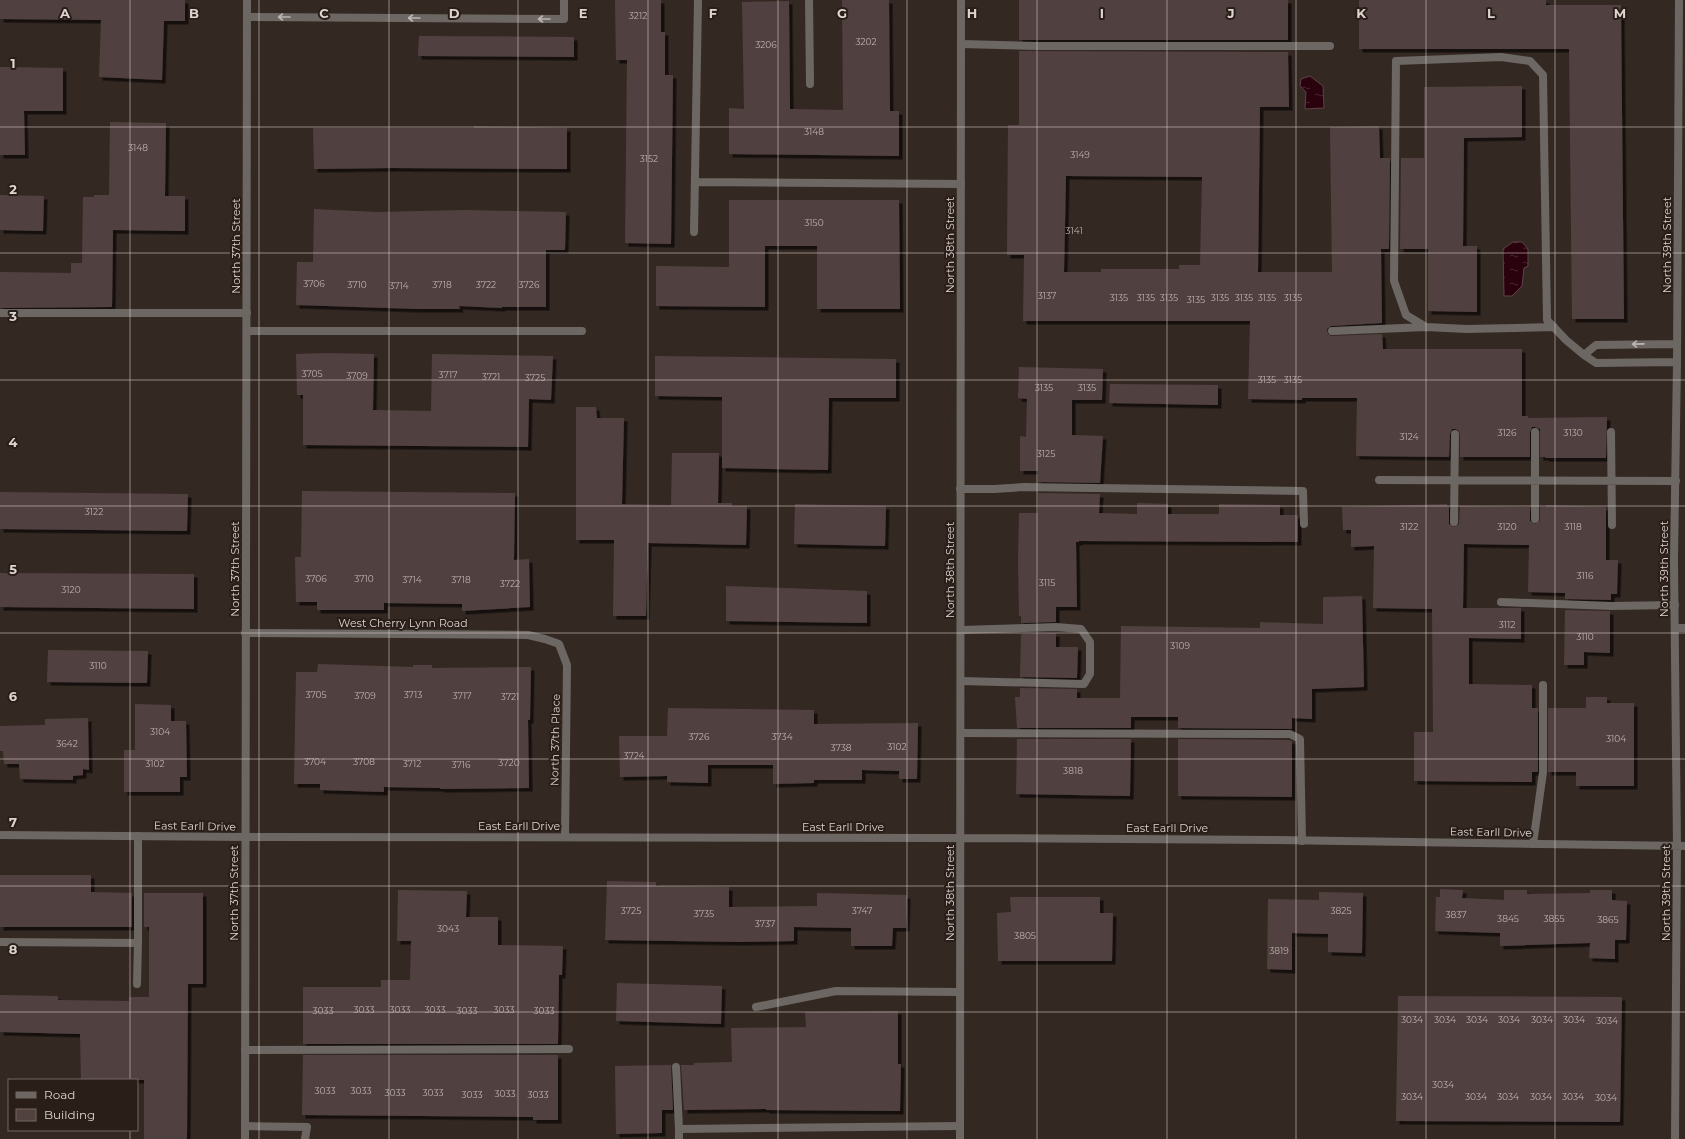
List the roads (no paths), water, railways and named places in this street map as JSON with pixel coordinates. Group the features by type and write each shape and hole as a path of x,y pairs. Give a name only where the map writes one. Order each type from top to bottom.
{"street":[{"name":"North 37th Street","path":"245,1139 247,0"},
{"path":"247,17 564,19 564,0"},
{"path":"694,232 698,0"},
{"path":"809,0 810,84"},
{"name":"North 38th Street","path":"960,1139 962,0"},
{"name":"North 39th Street","path":"1674,1139 1681,846 1675,628 1676,481 1681,388 1677,362 1682,68 1679,0"},
{"path":"961,44 1038,46 1330,46"},
{"path":"1426,327 1406,314 1394,281 1396,61 1501,57 1530,61 1543,75 1547,320 1584,355 1596,363 1677,362"},
{"path":"696,182 961,184"},
{"path":"0,312 247,312"},
{"path":"1332,331 1426,327 1467,329 1554,327"},
{"path":"247,331 582,331"},
{"path":"1584,355 1596,345 1677,344"},
{"path":"1535,432 1535,519"},
{"path":"1611,432 1612,525"},
{"path":"1454,522 1455,434"},
{"path":"1378,480 1676,481"},
{"path":"960,488 994,489 1024,487 1303,491 1304,524"},
{"path":"1501,602 1612,606 1675,605"},
{"path":"961,630 1056,626 1081,629 1090,642 1090,674 1084,684 961,681"},
{"path":"1675,628 1685,628"},
{"name":"West Cherry Lynn Road","path":"245,633 528,635 559,644"},
{"name":"North 37th Place","path":"559,644 567,665 565,837"},
{"path":"1533,844 1543,772 1543,684"},
{"path":"961,733 1290,734 1300,739 1302,841"},
{"name":"East Earll Drive","path":"0,835 245,837 961,838 1681,846"},
{"path":"137,984 138,836"},
{"path":"0,942 138,943"},
{"path":"756,1007 836,991 960,992"},
{"path":"245,1050 569,1049"},
{"path":"676,1067 679,1139"},
{"path":"245,1126 307,1127 305,1139"},
{"path":"679,1129 960,1126"}],"water":[{"path":"1310,76 1323,86 1324,108 1305,109 1306,92 1300,86 1301,79"},
{"path":"1513,242 1522,242 1528,249 1528,266 1524,268 1522,286 1512,296 1504,296 1503,249"}]}
